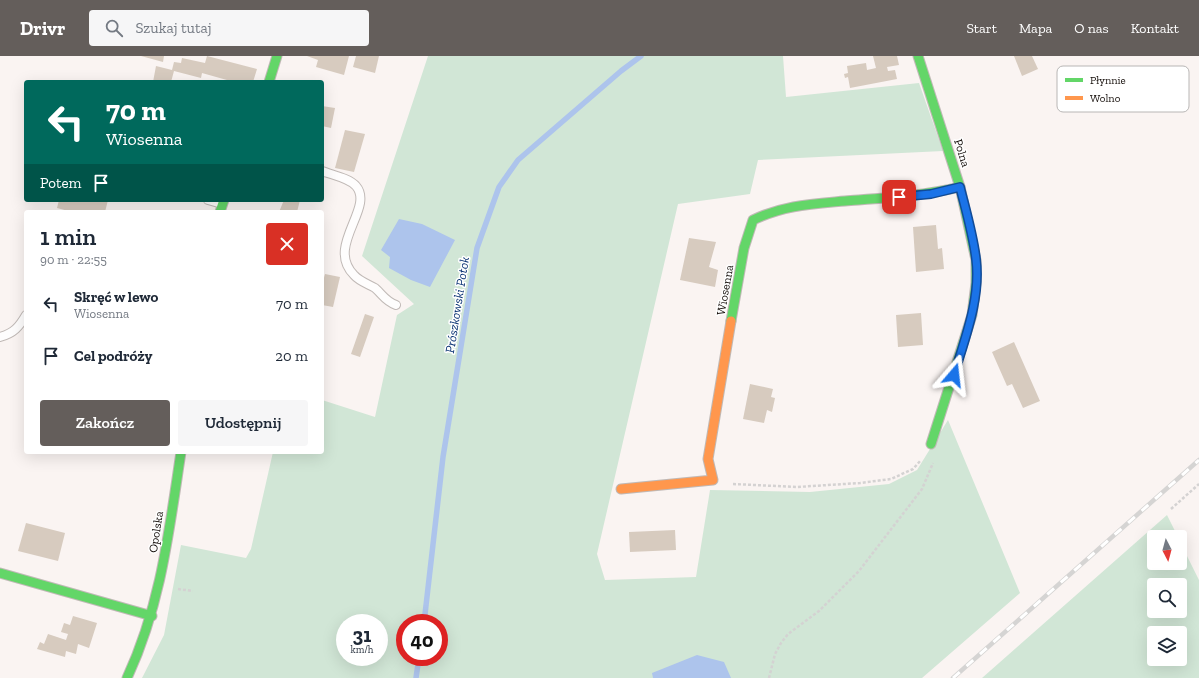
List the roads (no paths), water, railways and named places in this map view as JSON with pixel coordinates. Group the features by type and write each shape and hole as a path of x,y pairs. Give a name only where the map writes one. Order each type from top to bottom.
{"street":[{"path":"270,80 277,56"},
{"name":"Polna","path":"918,56 960,187 976,260 976,283 972,315 931,444"},
{"name":"Wiosenna","path":"621,489 713,480 708,459 744,248 753,220 772,211 804,205 931,194 960,187"},
{"name":"Opolska","path":"127,678 152,616 168,542 181,454"},
{"path":"0,573 152,616"}],"lane":[{"path":"324,172 356,186 360,194 359,205 343,250 347,265 354,276 376,289 387,302 396,305"},
{"path":"0,337 11,333 20,326 24,319"}],"water":[{"path":"399,219 422,224 455,240 430,287 411,280 389,268 390,257 381,250"},
{"path":"697,655 724,662 731,678 653,678 652,673"}],"waterway":[{"name":"Prószkowski Potok","path":"425,614 443,457 477,248 499,187 518,160 621,71 641,56"},
{"name":"Prószkowski Potok","path":"416,678 418,666"}],"railway":[{"path":"953,678 1199,460"}]}
